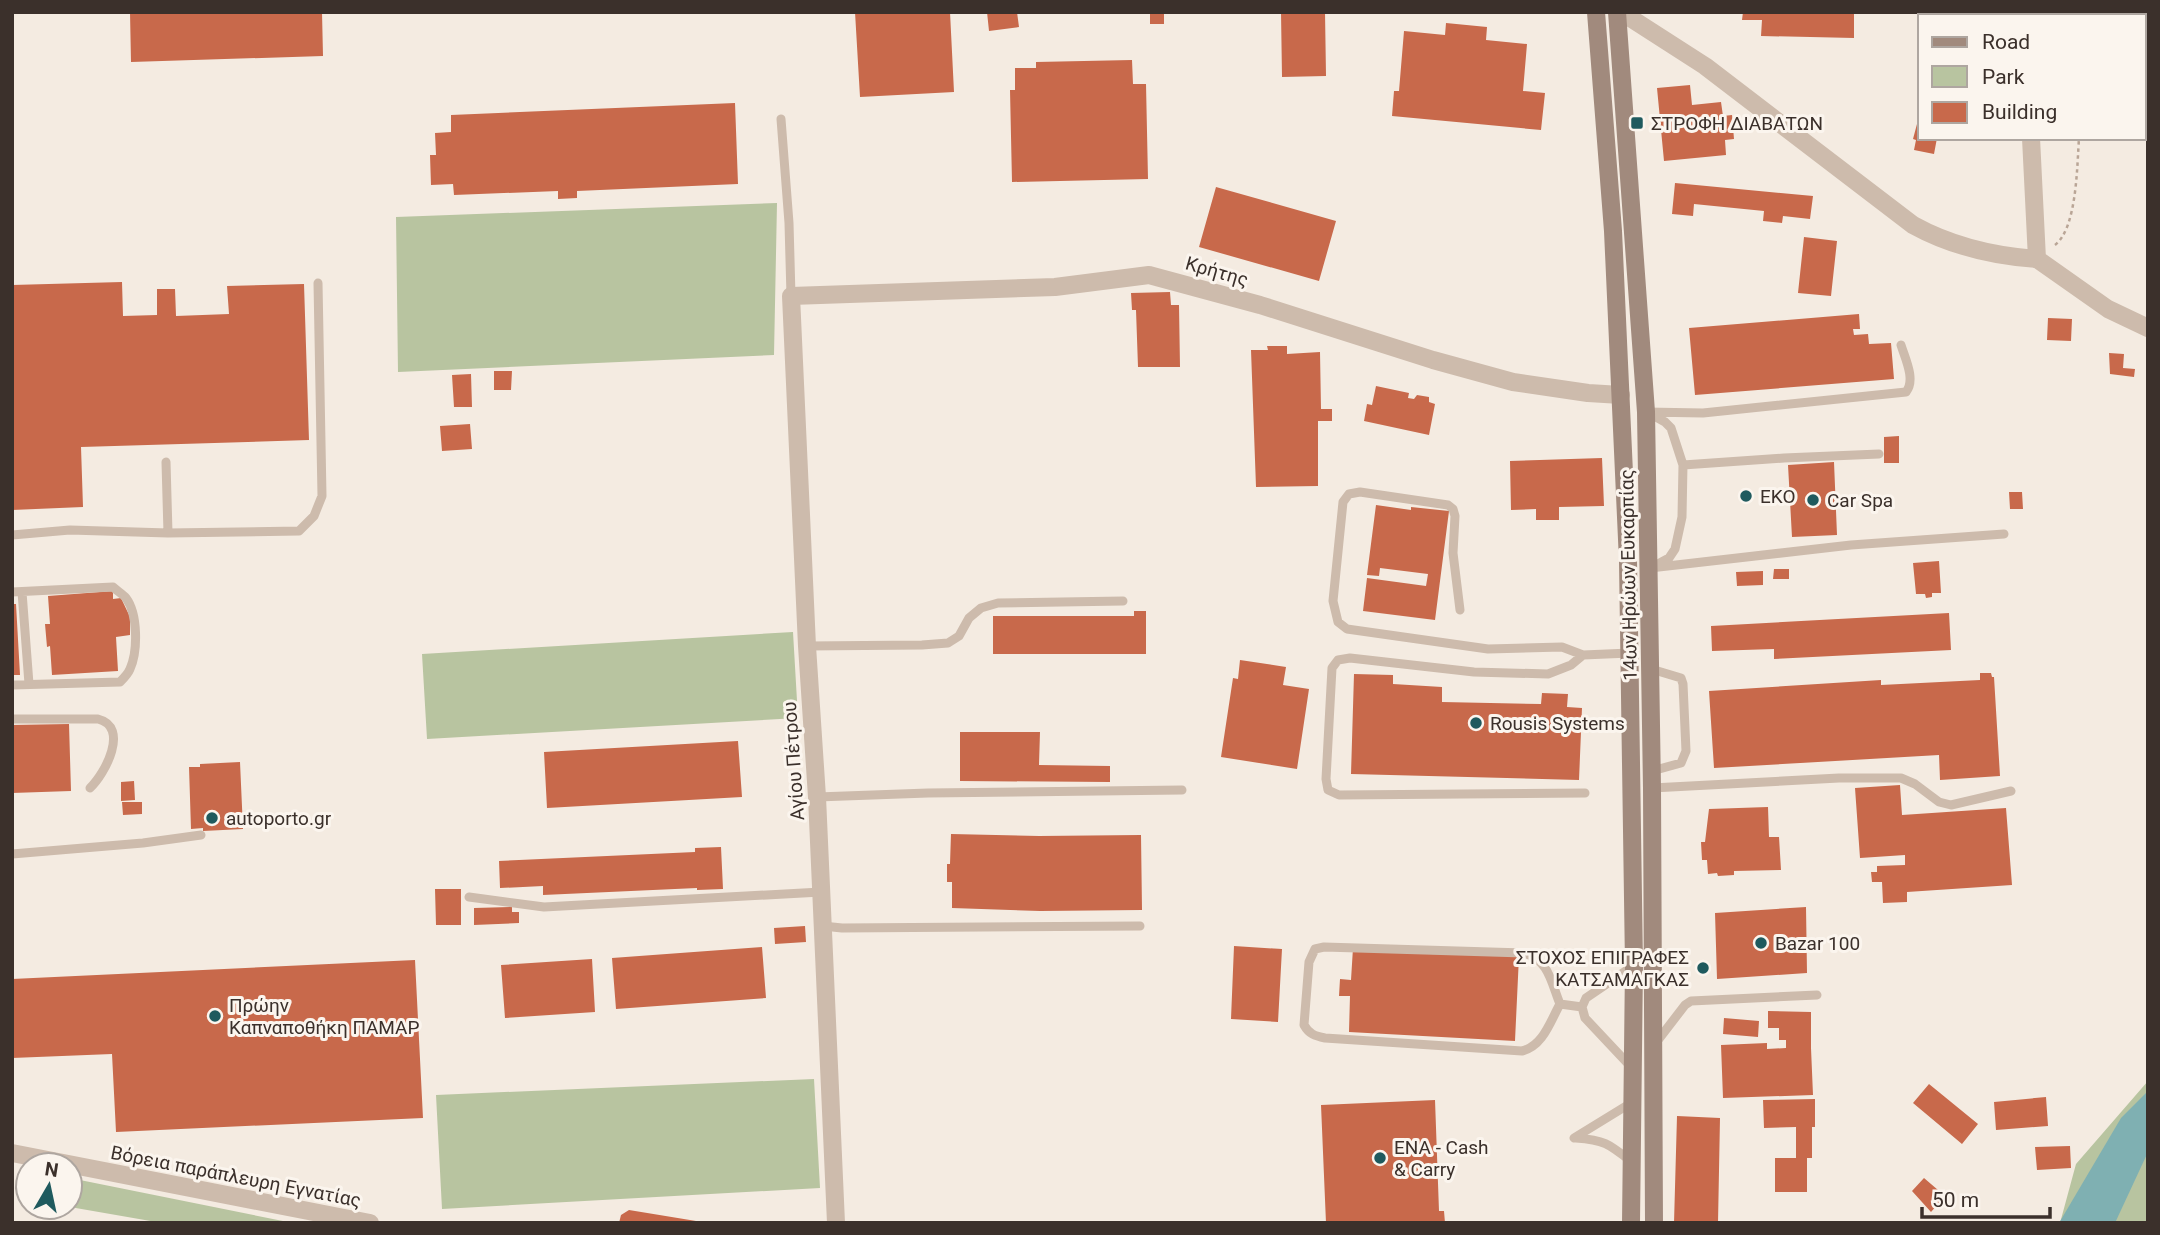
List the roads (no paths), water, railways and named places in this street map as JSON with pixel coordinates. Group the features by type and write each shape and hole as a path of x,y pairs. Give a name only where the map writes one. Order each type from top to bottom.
{"main road":[{"name":"14ων Ηρώων Ευκαρπίας","path":"1596,12 1613,231 1630,653 1634,965 1631,1223"},
{"name":"14ων Ηρώων Ευκαρπίας","path":"1619,12 1646,412 1651,669 1654,1223"}],"street":[{"path":"1619,12 1705,66 1913,225 1937,238 1967,248 2038,259 2108,309 2148,328"},
{"path":"2031,140 2038,259"},
{"name":"Κρήτης","path":"792,296 1055,287 1149,275 1260,305 1433,360 1513,382 1621,395"},
{"name":"Αγίου Πέτρου","path":"792,296 836,1223"},
{"name":"Βόρεια παράπλευρη Εγνατίας","path":"12,1153 370,1223"}],"lane":[{"path":"781,119 792,296"},
{"path":"12,535 70,530 168,533 299,531 314,516 322,496 318,283"},
{"path":"1646,412 1703,413 1906,392 1911,381 1901,345"},
{"path":"1646,412 1665,422 1671,429 1684,465 1682,517 1675,549 1668,558 1650,568"},
{"path":"1684,465 1879,454"},
{"path":"166,462 168,533"},
{"path":"1460,610 1453,553 1453,509 1448,505 1360,492 1349,494 1343,502 1333,601 1338,622 1347,629 1488,649 1562,647 1583,655 1630,653"},
{"path":"1650,568 1851,545 2004,534"},
{"path":"12,685 120,682 129,671 136,640 127,600 113,587 17,592 29,684"},
{"path":"807,646 922,645 948,642 959,636 969,618 981,608 998,603 1123,601"},
{"path":"1583,655 1571,665 1548,674 1474,673 1350,658 1338,660 1332,668 1326,779 1328,790 1339,795 1585,793"},
{"path":"1651,669 1681,678 1684,684 1686,751 1681,763 1652,779"},
{"path":"12,719 98,719 107,723 111,727 113,738 109,759 98,780 90,788"},
{"path":"1652,779 1901,778 1939,802 1951,805 2011,791"},
{"path":"817,797 1182,790"},
{"path":"12,853 144,843 201,835"},
{"path":"469,897 544,907 821,892"},
{"path":"823,926 1140,926"},
{"path":"1324,947 1524,953 1541,961 1546,967 1560,1004 1538,1044 1532,1049 1522,1051 1325,1038 1315,1036 1307,1031 1304,1025 1309,962 1315,949 1324,947"},
{"path":"1633,1069 1585,1018 1582,1007 1586,998 1634,965"},
{"path":"1654,1046 1691,1001 1817,995"},
{"path":"1560,1004 1582,1007"},
{"path":"1633,1102 1574,1138 1599,1140 1612,1146 1633,1163"}],"water":[{"path":"2148,1091 2148,1152 2115,1223 2059,1223 2121,1118"}],"place":[{"name":"ΣΤΡΟΦΗ ΔΙΑΒΑΤΩΝ","path":"1637,123"},
{"name":"ΕΚΟ","path":"1746,496"},
{"name":"Car Spa","path":"1813,500"},
{"name":"Rousis Systems","path":"1476,723"},
{"name":"autoporto.gr","path":"212,818"},
{"name":"Bazar 100","path":"1761,943"},
{"name":"ΣΤΟΧΟΣ ΕΠΙΓΡΑΦΕΣ ΚΑΤΣΑΜΑΓΚΑΣ","path":"1703,968"},
{"name":"Πρώην Καπναποθήκη ΠΑΜΑΡ","path":"215,1016"},
{"name":"ENA - Cash & Carry","path":"1380,1158"}]}
